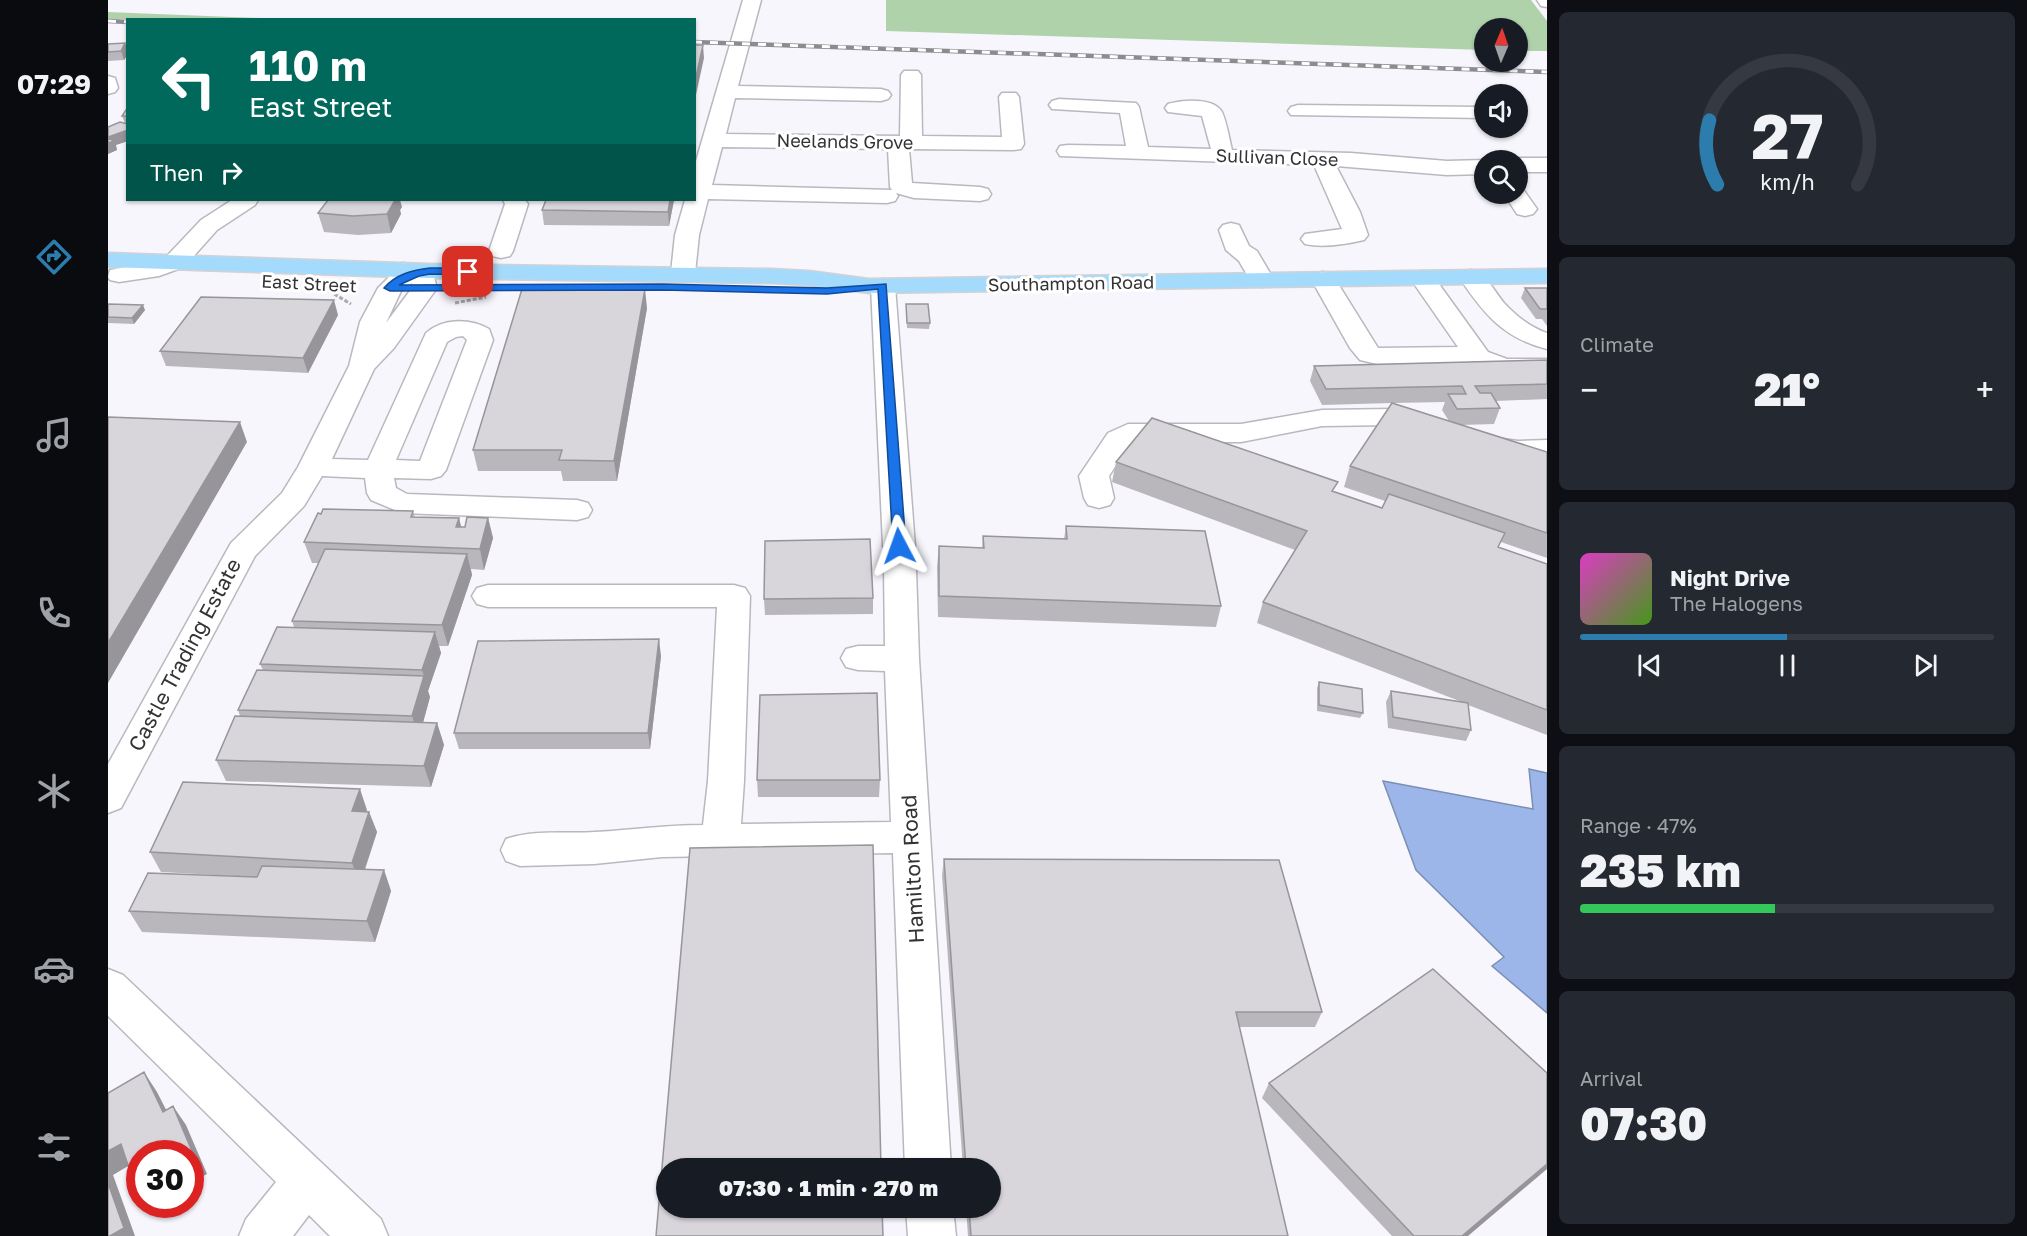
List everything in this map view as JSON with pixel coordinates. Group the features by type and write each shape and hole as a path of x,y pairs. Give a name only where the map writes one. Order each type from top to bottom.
{"main road":[{"name":"East Street","path":"175,262 413,282 827,291 876,286"},
{"name":"East Street","path":"112,270 322,285 596,273"},
{"name":"Southampton Road","path":"596,273 683,273 809,278 876,286 1547,276"}],"street":[{"path":"683,273 687,235 752,0"},
{"path":"911,75 901,187 914,191 980,194"},
{"path":"108,82 108,88"},
{"path":"728,92 881,95"},
{"name":"Neelands Grove","path":"714,140 1013,144 1009,97"},
{"path":"1059,105 1129,107 1138,153"},
{"path":"1175,108 1204,108 1212,112 1223,156"},
{"path":"1298,111 1365,137 1408,114 1474,113"},
{"name":"Sullivan Close","path":"1068,150 1323,160 1365,137 1438,168 1474,167"},
{"path":"1313,239 1363,240 1323,160"},
{"path":"1528,165 1547,165"},
{"path":"700,192 886,196"},
{"path":"112,270 159,269 175,262 209,225 245,201"},
{"path":"501,251 514,218 517,204 515,201"},
{"path":"1231,230 1238,250 1248,256 1262,280"},
{"path":"1471,277 1511,324 1522,333 1547,341"},
{"path":"1422,278 1475,354 1496,366 1547,367"},
{"path":"1323,279 1363,348 1369,354 1377,356 1475,354"},
{"name":"Castle Trading Estate","path":"108,798 242,550 293,499 313,466 362,366 377,314 413,282"},
{"name":"Castle Trading Estate","path":"362,366 379,349 413,282"},
{"name":"Hamilton Road","path":"876,286 899,557 902,659 927,1158"},
{"path":"313,466 378,469 431,470 480,340 480,335 473,330 450,330 440,333 435,339 378,469 382,493 402,503 577,510"},
{"path":"1099,498 1094,476 1118,439 1128,433 1241,433 1313,418 1377,417 1403,418 1509,449 1547,449"},
{"path":"488,596 734,596 726,781 720,840"},
{"path":"858,658 902,659"},
{"path":"520,850 594,848 662,841 911,837"},
{"path":"108,988 364,1236"},
{"path":"263,1236 306,1181"},
{"path":"931,1218 932,1236"}],"path":[{"path":"413,282 453,303 496,295"},
{"path":"322,285 338,298 356,307 357,313 377,314"}],"green space":[{"path":"886,0 1531,0 1547,21 1547,51 1528,51 1528,18 1474,18 1474,50 886,31"},
{"path":"108,12 258,18 126,18 108,19"}],"water":[{"path":"1529,769 1547,773 1547,1013 1492,966 1504,957 1416,870 1383,781 1533,809"}],"building":[{"path":"125,43 121,51 108,52 108,44"},
{"path":"696,45 703,45 696,77"},
{"path":"120,122 126,124 126,131 108,137 108,127"},
{"path":"327,201 394,201 387,214 353,216 318,213"},
{"path":"546,201 670,201 668,212 542,210"},
{"path":"1525,288 1547,288 1547,309 1540,309"},
{"path":"522,289 645,289 614,461 559,460 562,450 473,450"},
{"path":"201,297 334,300 303,358 160,351"},
{"path":"108,304 143,305 132,318 108,317"},
{"path":"906,304 928,304 930,323 907,323"},
{"path":"1547,360 1547,384 1475,386 1480,393 1491,393 1500,408 1457,409 1448,394 1466,394 1462,386 1326,389 1314,366"},
{"path":"1392,403 1547,452 1547,533 1350,466"},
{"path":"108,417 240,422 108,643"},
{"path":"1152,418 1338,482 1332,491 1382,508 1389,494 1505,533 1498,547 1547,564 1547,710 1263,602 1307,531 1116,462"},
{"path":"323,509 413,511 411,517 459,518 456,527 465,527 467,517 488,518 480,549 304,542 318,513 321,514"},
{"path":"1066,526 1205,531 1221,606 939,596 939,546 984,548 983,536 1067,539"},
{"path":"870,539 873,598 764,599 765,541"},
{"path":"325,549 467,554 442,625 292,621"},
{"path":"277,627 435,632 422,670 260,664"},
{"path":"659,639 648,733 454,733 478,641"},
{"path":"257,670 424,676 412,716 238,710"},
{"path":"1319,682 1362,689 1363,713 1319,705"},
{"path":"1391,691 1468,703 1471,730 1393,717"},
{"path":"877,693 880,780 757,780 760,695"},
{"path":"235,716 437,723 424,766 216,760"},
{"path":"183,782 360,789 352,811 369,812 352,863 150,852"},
{"path":"873,845 881,1158 663,1158 690,848"},
{"path":"944,859 1279,860 1322,1012 1236,1012 1288,1236 971,1236 970,1218 1001,1218 1001,1158 965,1158"},
{"path":"262,866 384,870 367,921 129,911 148,873 257,877"},
{"path":"1433,969 1547,1073 1547,1164 1462,1236 1414,1236 1269,1083"},
{"path":"144,1072 163,1112 173,1106 187,1140 126,1140 126,1159 121,1144 108,1151 108,1093"},
{"path":"108,1183 124,1228 110,1236 108,1236"},
{"path":"658,1218 882,1218 883,1236 656,1236"}],"railway":[{"path":"108,21 126,22"},
{"path":"696,42 1547,72"}],"route":[{"path":"468,272 430,271 412,274 397,281 390,288 663,287 827,291 883,286 899,546"}]}
